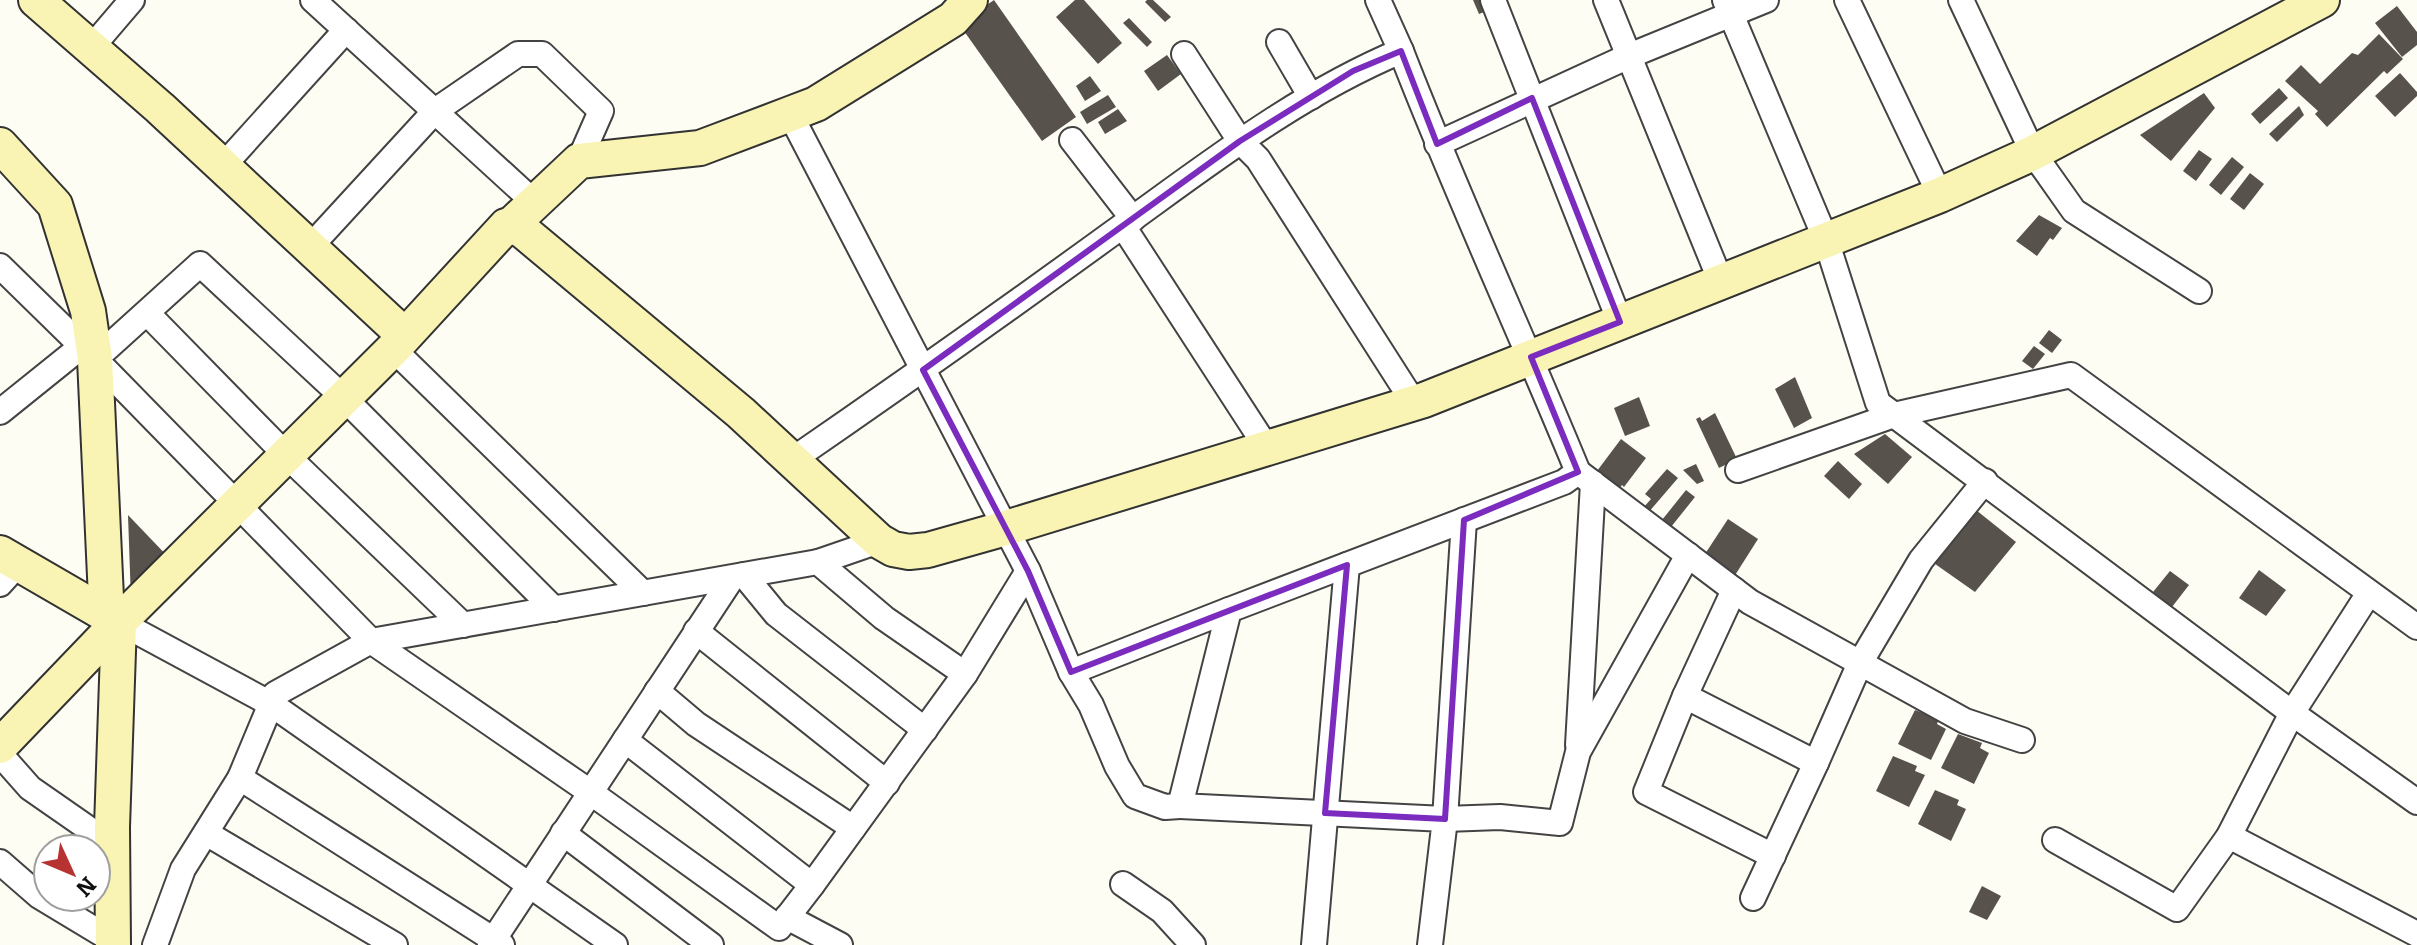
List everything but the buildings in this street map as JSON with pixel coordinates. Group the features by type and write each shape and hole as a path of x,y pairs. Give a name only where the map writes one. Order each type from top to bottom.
{"main road":[{"path":"36,0 310,247 398,342"},
{"path":"0,746 119,622 344,398 499,230 523,214 579,161 700,148 816,104 953,19 970,0"},
{"path":"523,214 523,231 741,413 879,541 893,549 909,552 928,550 1414,403 1721,282 1940,195 2033,153 2311,2"},
{"path":"0,145 55,205 88,311 106,598 119,622 112,845 113,942"},
{"path":"6,567 119,622"}],"street":[{"path":"91,48 132,0"},
{"path":"313,0 435,111 523,214"},
{"path":"790,114 1028,571 1071,672 1091,705 1117,766 1135,796 1165,807 1445,819 1500,817 1560,823 1578,752 1585,477 1437,144 1378,0"},
{"path":"1493,0 1620,322"},
{"path":"1606,0 1721,282"},
{"path":"1437,144 1728,7 1766,0"},
{"path":"1847,0 1940,195"},
{"path":"1961,0 2033,153 2074,211 2199,291"},
{"path":"1728,7 1826,240 1878,403 2292,713 2417,802"},
{"path":"223,166 346,30"},
{"path":"1279,42 1311,97"},
{"path":"792,460 923,370 1240,141 1353,71 1401,51"},
{"path":"310,247 435,111 518,54 542,54 601,111 579,161"},
{"path":"1184,54 1240,141 1258,159 1414,403"},
{"path":"1072,140 1128,222 1267,448"},
{"path":"0,412 147,313 200,264 344,398 554,609"},
{"path":"0,266 371,641 590,792 778,930 840,945"},
{"path":"147,313 287,456 463,625"},
{"path":"398,342 643,593"},
{"path":"1738,470 1894,415 2071,375 2417,627"},
{"path":"1071,672 1564,482 1585,477"},
{"path":"1585,477 1750,602 1965,721 2022,740"},
{"path":"1753,898 1860,663 1921,560 1985,481"},
{"path":"1430,945 1445,819 1464,520"},
{"path":"155,945 183,869 240,778 275,694 371,641 818,562 879,541"},
{"path":"1578,752 1688,555"},
{"path":"818,562 884,618 965,674"},
{"path":"1314,945 1347,565"},
{"path":"778,930 965,674 1028,571"},
{"path":"240,778 495,943 563,833 696,631 738,576"},
{"path":"738,576 776,614 925,730"},
{"path":"1734,590 1685,696 1646,792 1773,856"},
{"path":"2055,840 2177,909 2229,836 2292,713 2369,593"},
{"path":"1180,806 1229,610"},
{"path":"119,622 271,704 615,945"},
{"path":"696,631 887,783"},
{"path":"657,691 696,724 853,828"},
{"path":"1685,696 1816,763"},
{"path":"625,740 812,885"},
{"path":"0,754 30,788 95,833"},
{"path":"206,833 395,945"},
{"path":"563,833 711,945"},
{"path":"2229,836 2417,934"},
{"path":"0,862 39,896 113,942"},
{"path":"1123,884 1162,911 1193,945"}],"highlighted area":[{"path":"1401,51 1437,144 1532,98 1620,322 1531,357 1578,472 1464,520 1445,819 1325,813 1347,565 1071,672 1028,571 923,370 1240,141 1353,71"}]}
